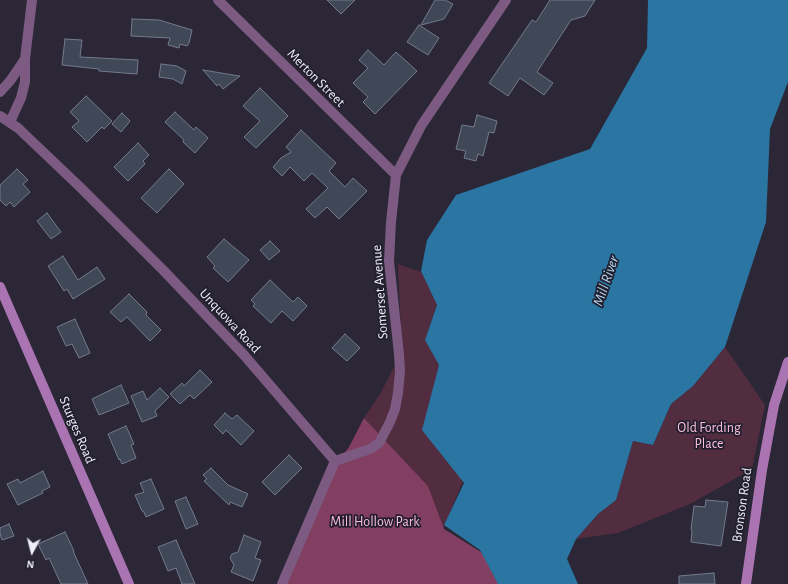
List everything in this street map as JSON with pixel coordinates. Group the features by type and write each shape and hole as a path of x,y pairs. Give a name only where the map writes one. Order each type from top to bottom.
{"main road":[{"name":"Sturges Road","path":"0,287 129,584"},
{"name":"Bronson Road","path":"746,584 762,470 774,405 788,362"}],"street":[{"path":"10,122 21,98 25,82 25,59 32,0"},
{"name":"Merton Street","path":"218,0 396,175"},
{"name":"Somerset Avenue","path":"335,461 370,449 379,443 395,409 400,371 389,261 396,175 421,126 506,0"},
{"path":"0,92 10,81 25,59"},
{"name":"Unquowa Road","path":"0,116 18,128 80,187 185,294 244,355 335,461"},
{"path":"282,584 335,461"}],"green space":[{"path":"398,264 424,273 437,304 426,337 441,367 463,481 443,529 428,486 364,418 380,394 402,352"},
{"name":"Old Fording Place","path":"725,347 765,405 752,469 690,504 618,533 576,539 598,514 616,500 633,441 653,445 671,404 693,386"},
{"name":"Mill Hollow Park","path":"364,418 428,486 444,529 481,552 502,584 283,584 326,477 349,447"}],"water":[{"name":"Mill River","path":"648,0 788,0 788,82 770,129 766,222 725,347 693,386 671,404 653,445 633,441 616,500 598,514 576,539 567,559 578,584 498,584 480,550 444,525 464,483 422,430 439,365 425,340 437,305 421,271 427,240 456,195 590,149 647,48"}],"building":[{"path":"327,0 355,0 341,14"},
{"path":"435,0 445,0 453,4 444,19 421,25"},
{"path":"550,0 595,0 585,16 571,20 537,72 553,83 544,95 520,78 508,96 489,83 532,20 536,22"},
{"path":"132,19 159,20 192,30 189,43 187,46 180,44 179,48 168,45 170,38 131,36"},
{"path":"419,25 439,38 428,55 407,42"},
{"path":"65,39 82,40 80,57 138,60 137,74 99,71 99,69 62,65"},
{"path":"368,50 384,65 396,52 417,71 375,114 363,102 368,97 353,83 368,68 359,60"},
{"path":"161,64 177,66 186,71 182,84 173,79 159,77"},
{"path":"203,70 240,76 223,89 219,84 217,86"},
{"path":"260,88 288,116 256,148 244,137 260,121 243,106"},
{"path":"86,96 112,121 104,129 102,127 87,142 72,127 79,121 70,112"},
{"path":"175,112 194,130 196,127 208,138 195,153 165,122"},
{"path":"122,113 130,121 121,132 112,124"},
{"path":"477,115 497,121 494,133 489,132 483,156 478,154 476,161 464,158 466,151 456,149 462,125 474,127"},
{"path":"301,130 336,163 329,171 345,187 353,178 367,191 339,219 327,207 315,218 306,209 328,188 312,173 304,181 290,167 282,176 273,167 281,158 291,152 286,147"},
{"path":"138,143 149,155 143,161 145,164 128,181 114,167"},
{"path":"17,169 28,180 23,184 30,192 14,207 10,202 6,206 0,200 0,185"},
{"path":"169,169 184,184 157,213 141,198"},
{"path":"47,213 61,232 51,239 37,221"},
{"path":"224,239 249,260 228,282 213,268 215,266 207,257"},
{"path":"270,241 280,251 269,260 260,250"},
{"path":"63,256 78,280 97,267 105,279 73,299 67,289 64,291 48,266"},
{"path":"270,280 293,302 298,297 307,306 293,321 282,311 271,323 253,306 255,304 251,300"},
{"path":"129,294 147,312 146,315 161,330 150,341 127,317 121,322 110,312"},
{"path":"75,319 90,353 79,358 72,344 66,346 57,327"},
{"path":"345,334 360,348 347,361 332,348"},
{"path":"200,370 212,382 194,399 190,395 180,404 170,394 182,383 184,386"},
{"path":"121,385 129,403 99,415 92,399"},
{"path":"160,388 169,397 155,411 157,416 142,422 131,396 143,391 147,400"},
{"path":"225,413 232,419 237,415 254,431 241,445 226,430 223,434 214,425"},
{"path":"126,426 134,444 131,445 136,458 122,464 108,434"},
{"path":"289,455 302,468 275,495 262,482"},
{"path":"211,468 228,485 248,494 242,507 230,502 229,505 204,481 207,479 203,475"},
{"path":"43,471 50,487 42,491 43,493 18,505 7,484 18,479 20,483"},
{"path":"151,479 164,509 146,517 135,495 144,492 140,483"},
{"path":"186,497 198,524 186,529 175,501"},
{"path":"706,500 728,502 721,546 691,542 694,506 705,507"},
{"path":"9,524 14,536 2,540 0,528"},
{"path":"65,532 88,584 61,584 49,558 46,560 38,544"},
{"path":"244,535 261,542 255,558 261,560 253,581 231,572 234,565 230,558 232,554 238,552"},
{"path":"176,540 195,584 182,584 176,568 168,571 158,547"},
{"path":"714,573 715,584 679,584 679,576"}]}
